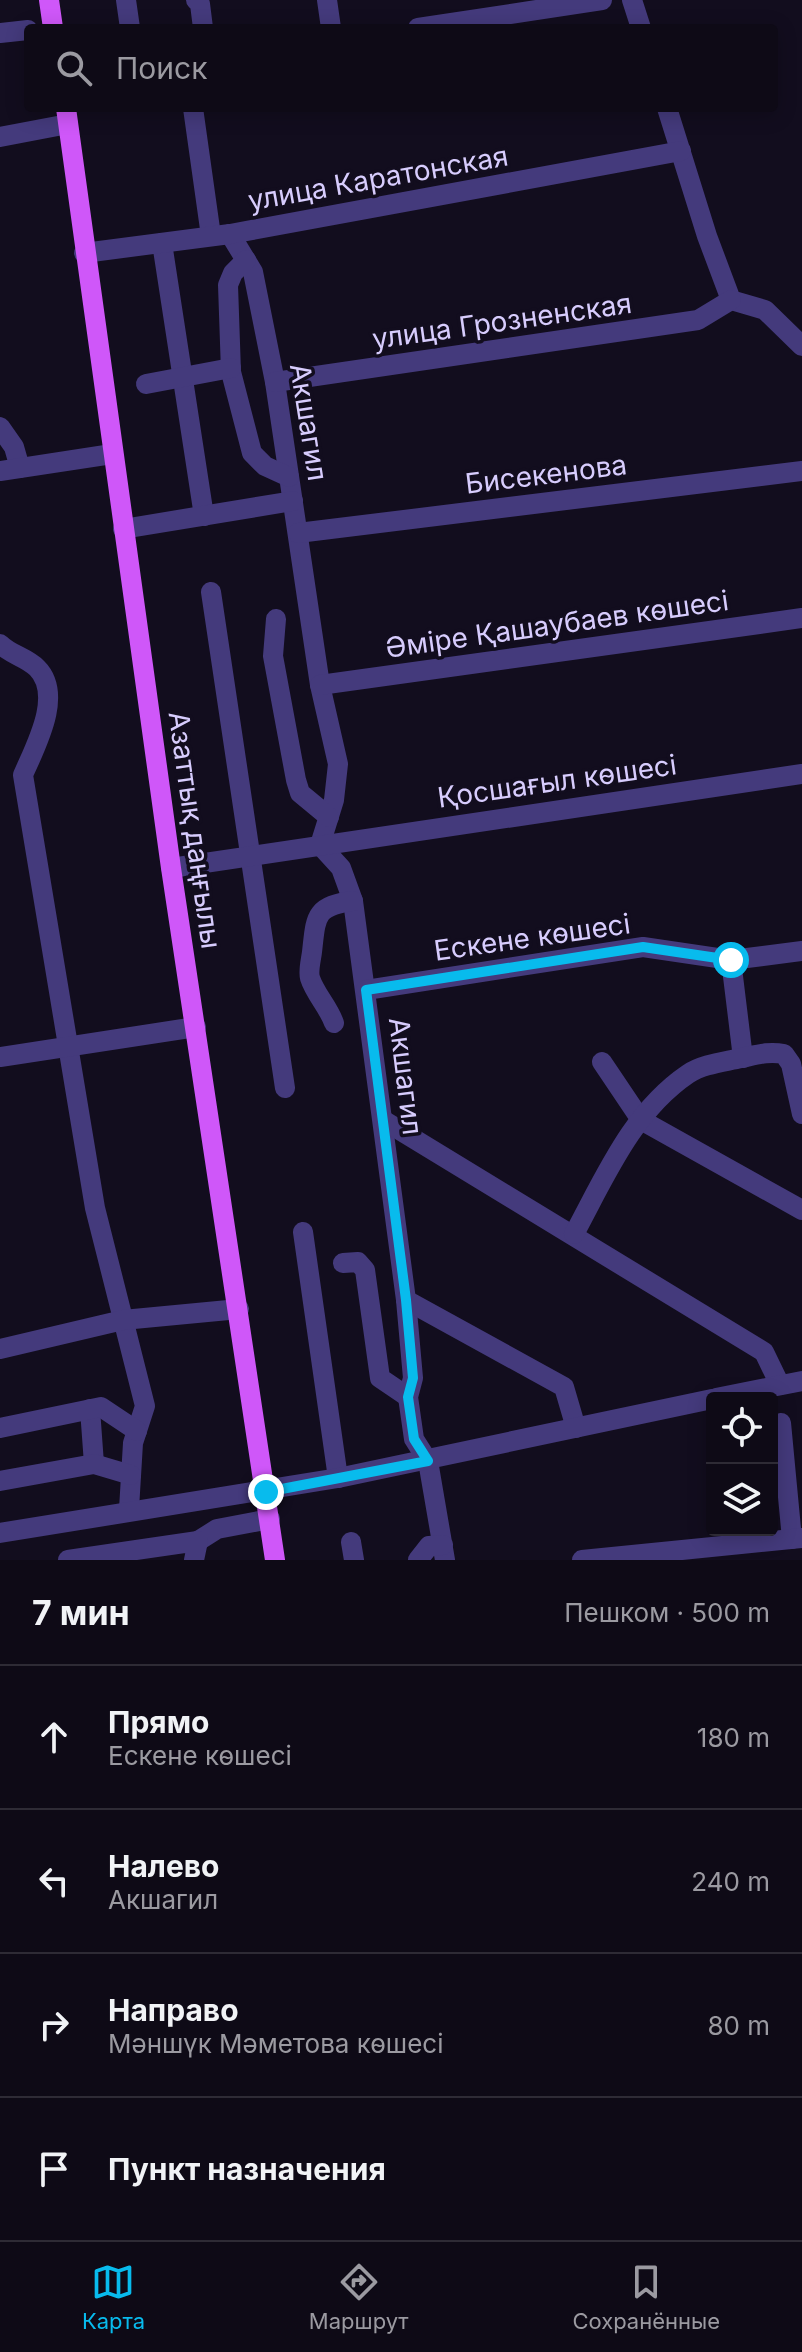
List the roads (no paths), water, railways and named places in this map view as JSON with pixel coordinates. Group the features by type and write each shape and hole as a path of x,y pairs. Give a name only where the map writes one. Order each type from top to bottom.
{"main road":[{"path":"48,24 49,0"},
{"name":"Азаттық даңғылы","path":"67,116 171,868 275,1560"}],"street":[{"path":"126,0 129,24"},
{"path":"196,0 200,4 202,24"},
{"path":"327,0 330,24"},
{"path":"431,24 479,9 602,0"},
{"path":"632,0 640,24"},
{"path":"0,33 24,30"},
{"path":"194,112 220,235"},
{"path":"668,112 731,300 765,310 802,346"},
{"path":"0,137 67,116"},
{"name":"улица Каратонская","path":"84,253 220,235 681,151"},
{"name":"Акшагил","path":"220,235 246,260 253,272 275,382 320,685 338,764 329,817 320,845 341,868 353,901 406,1300 413,1378 408,1397 414,1439 428,1461 444,1552"},
{"path":"162,243 204,516"},
{"path":"246,260 233,273 228,285 231,368 252,453 265,466 289,477"},
{"name":"улица Грозненская","path":"275,382 698,320 731,300"},
{"path":"146,384 231,368"},
{"path":"0,427 14,447 10,469 112,454"},
{"name":"Бисекенова","path":"298,533 802,471"},
{"path":"123,529 293,501"},
{"path":"211,592 285,1088"},
{"name":"Әміре Қашаубаев көшесі","path":"320,685 802,618"},
{"path":"276,619 273,656 296,780 300,793 329,817"},
{"path":"0,644 39,669 48,689 43,729 23,775 95,1208 145,1406 137,1431 129,1509"},
{"name":"Қосшағыл көшесі","path":"171,868 802,774"},
{"path":"334,1023 328,1003 309,976 315,925 319,912 331,904 353,901"},
{"name":"Ескене көшесі","path":"366,990 643,947 731,960 802,951"},
{"path":"731,960 743,1058"},
{"path":"0,1057 196,1027"},
{"path":"574,1234 626,1138 690,1073 771,1051 784,1054 791,1064 802,1114"},
{"path":"602,1062 641,1120 802,1210"},
{"path":"383,1120 764,1352 780,1385"},
{"path":"303,1232 338,1478"},
{"path":"343,1263 358,1262 365,1270 380,1378 408,1397"},
{"path":"406,1300 564,1387 576,1428"},
{"path":"0,1349 123,1320 239,1309"},
{"path":"744,1392 802,1381"},
{"path":"0,1533 129,1509 266,1492 428,1461 706,1400"},
{"path":"0,1428 101,1407 137,1431"},
{"path":"90,1409 94,1464"},
{"path":"582,1560 797,1538 781,1423"},
{"path":"0,1481 94,1464 131,1475"},
{"path":"68,1560 196,1550 217,1529 270,1519"},
{"path":"418,1560 429,1546 444,1552"}]}
